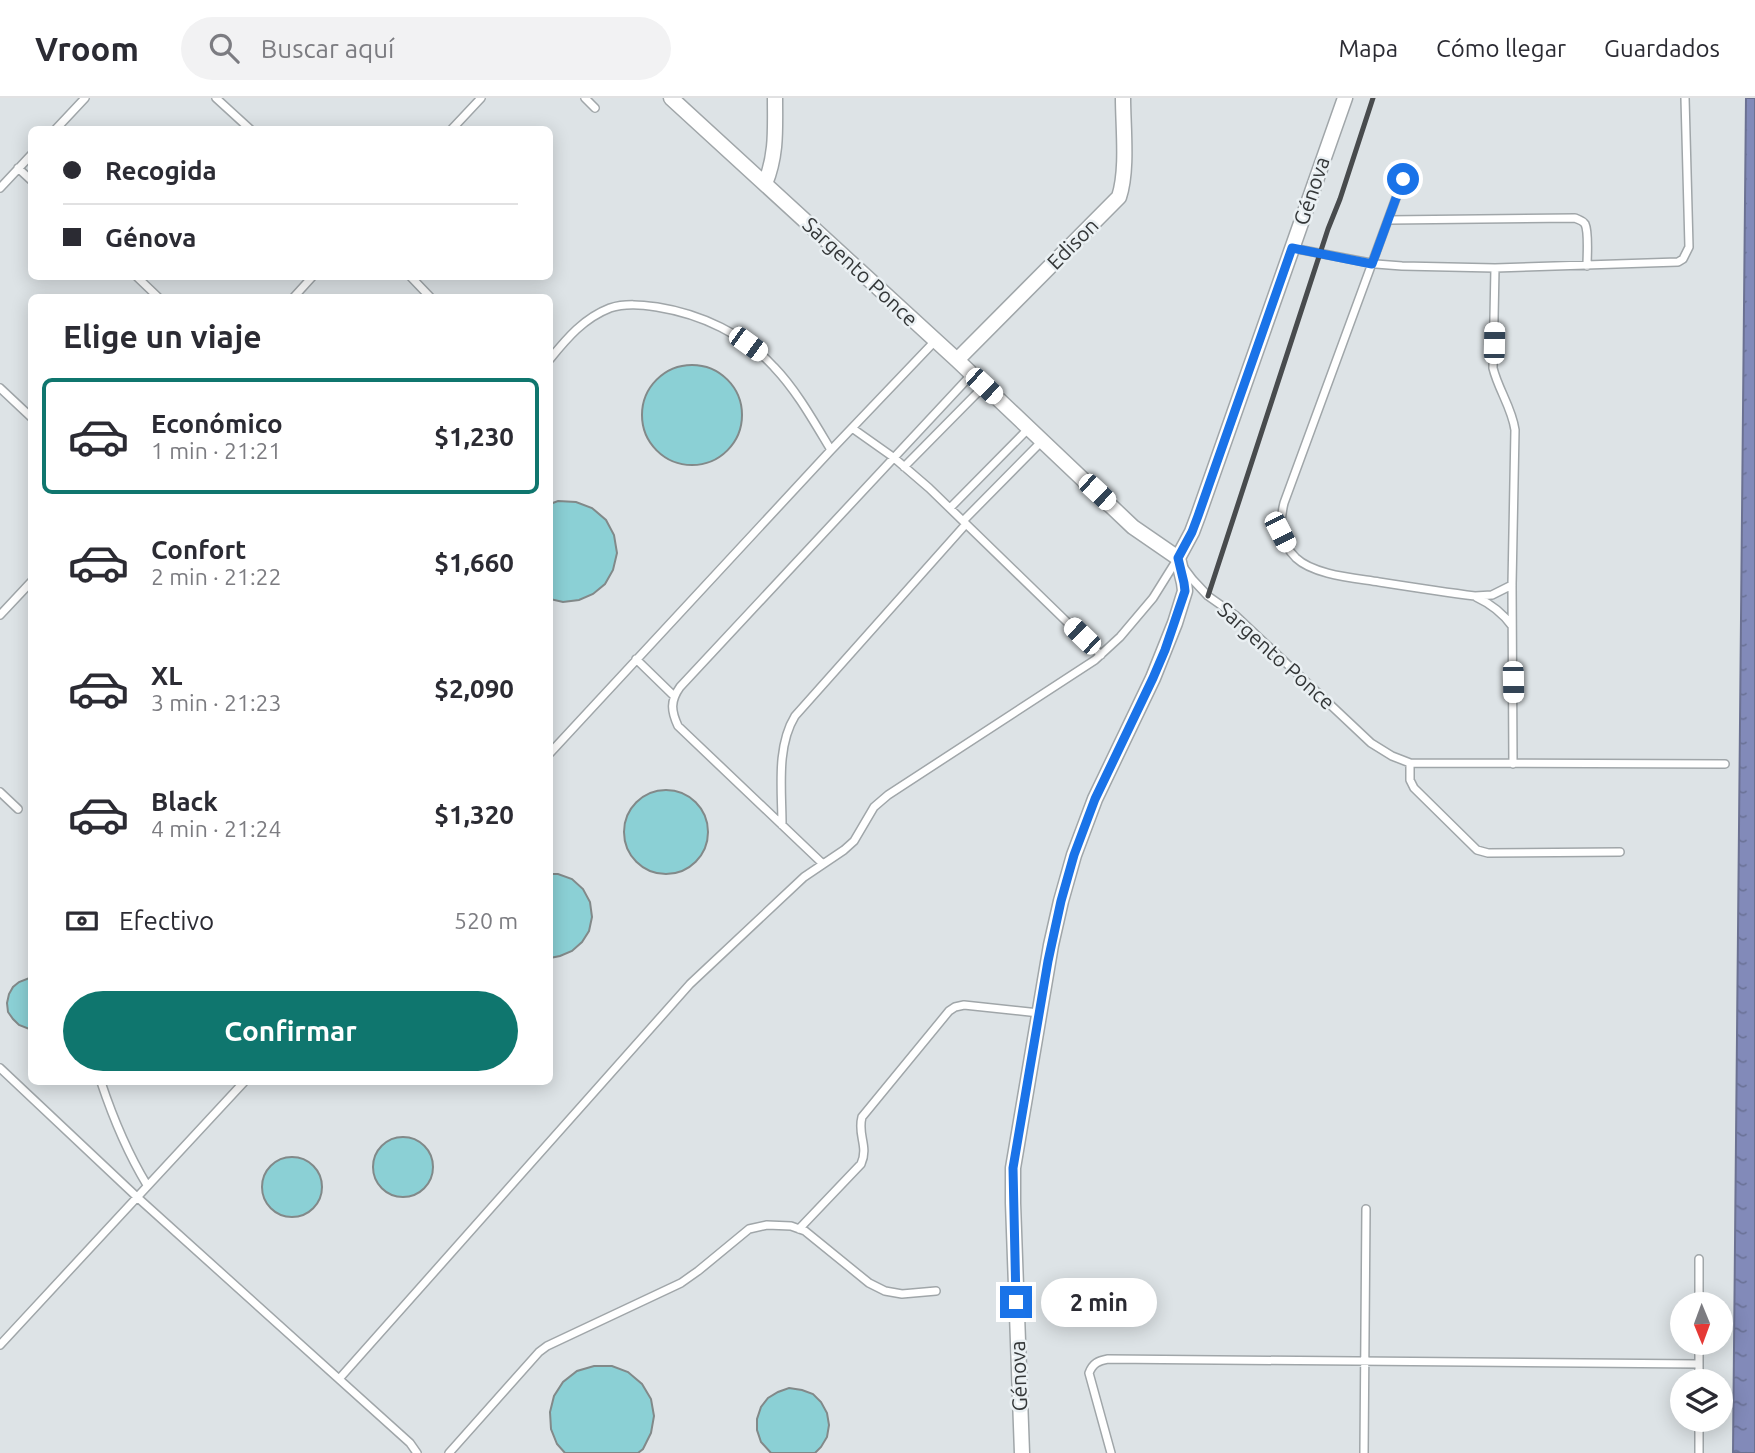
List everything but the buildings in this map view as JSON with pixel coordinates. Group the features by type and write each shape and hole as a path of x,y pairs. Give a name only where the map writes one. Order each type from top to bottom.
{"street":[{"name":"Sargento Ponce","path":"671,98 957,360 1133,527 1178,558"},
{"path":"765,184 772,168 774,153 775,98"},
{"name":"Edison","path":"957,360 1119,197 1123,174 1124,98"},
{"name":"Génova","path":"1019,1451 1013,1168 1061,901 1074,855 1095,799 1165,650 1185,591 1178,558 1198,516 1345,98"}],"lane":[{"path":"59,126 85,98"},
{"path":"216,98 247,126"},
{"path":"455,126 481,98"},
{"path":"585,98 595,108"},
{"path":"1292,248 1372,264 1495,268 1670,263 1683,259 1689,247 1685,98"},
{"path":"0,188 28,158"},
{"path":"18,168 28,177"},
{"path":"1403,179 1284,503 1280,532 1297,559 1314,568 1343,576 1475,596 1492,595 1512,586"},
{"path":"1388,220 1575,218 1585,224 1587,231 1587,265"},
{"path":"1495,268 1493,368 1515,430 1513,764"},
{"path":"140,280 155,294"},
{"path":"297,294 309,280"},
{"path":"414,280 427,294"},
{"path":"553,355 573,332 590,318 611,308 641,305 692,314 734,334 761,354 784,378 831,450"},
{"path":"553,750 936,341"},
{"path":"823,864 678,726 671,706 674,696 972,374"},
{"path":"904,467 984,386"},
{"path":"0,388 28,414"},
{"path":"852,428 893,457 950,508 1101,655"},
{"path":"950,508 1029,428"},
{"path":"782,825 782,750 788,728 795,716 965,522 1042,441"},
{"path":"339,1379 690,984 804,877 845,850 854,841 874,807 888,795 1064,682 1101,655 1153,598 1178,558"},
{"name":"Sargento Ponce","path":"1178,558 1208,596 1235,615 1371,743 1410,763 1725,764"},
{"path":"0,615 28,585"},
{"path":"1475,596 1502,613 1512,627"},
{"path":"636,659 674,696"},
{"path":"1410,763 1410,780 1414,788 1477,850 1488,853 1620,852"},
{"path":"0,792 18,809"},
{"path":"799,1229 861,1164 864,1156 860,1132 862,1117 949,1011 964,1005 1039,1013"},
{"path":"0,1068 410,1443 417,1453"},
{"path":"102,1085 133,1162 148,1185"},
{"path":"0,1345 241,1085"},
{"path":"1364,1453 1366,1209"},
{"path":"449,1453 547,1346 681,1283 750,1230 767,1225 791,1226 805,1231 869,1283 885,1291 902,1294 936,1291"},
{"path":"1699,1259 1699,1292"},
{"path":"1699,1355 1699,1369"},
{"path":"1111,1453 1088,1373 1091,1366 1099,1361 1122,1359 1699,1364"},
{"path":"1699,1432 1699,1453"}],"water":[{"path":"1746,98 1755,98 1755,1453 1733,1453"}],"railway":[{"path":"1208,596 1373,98"}],"route":[{"path":"1016,1302 1013,1168 1051,945 1074,855 1095,799 1146,695 1175,623 1185,591 1178,558 1198,516 1292,248 1372,264 1403,179"}]}
